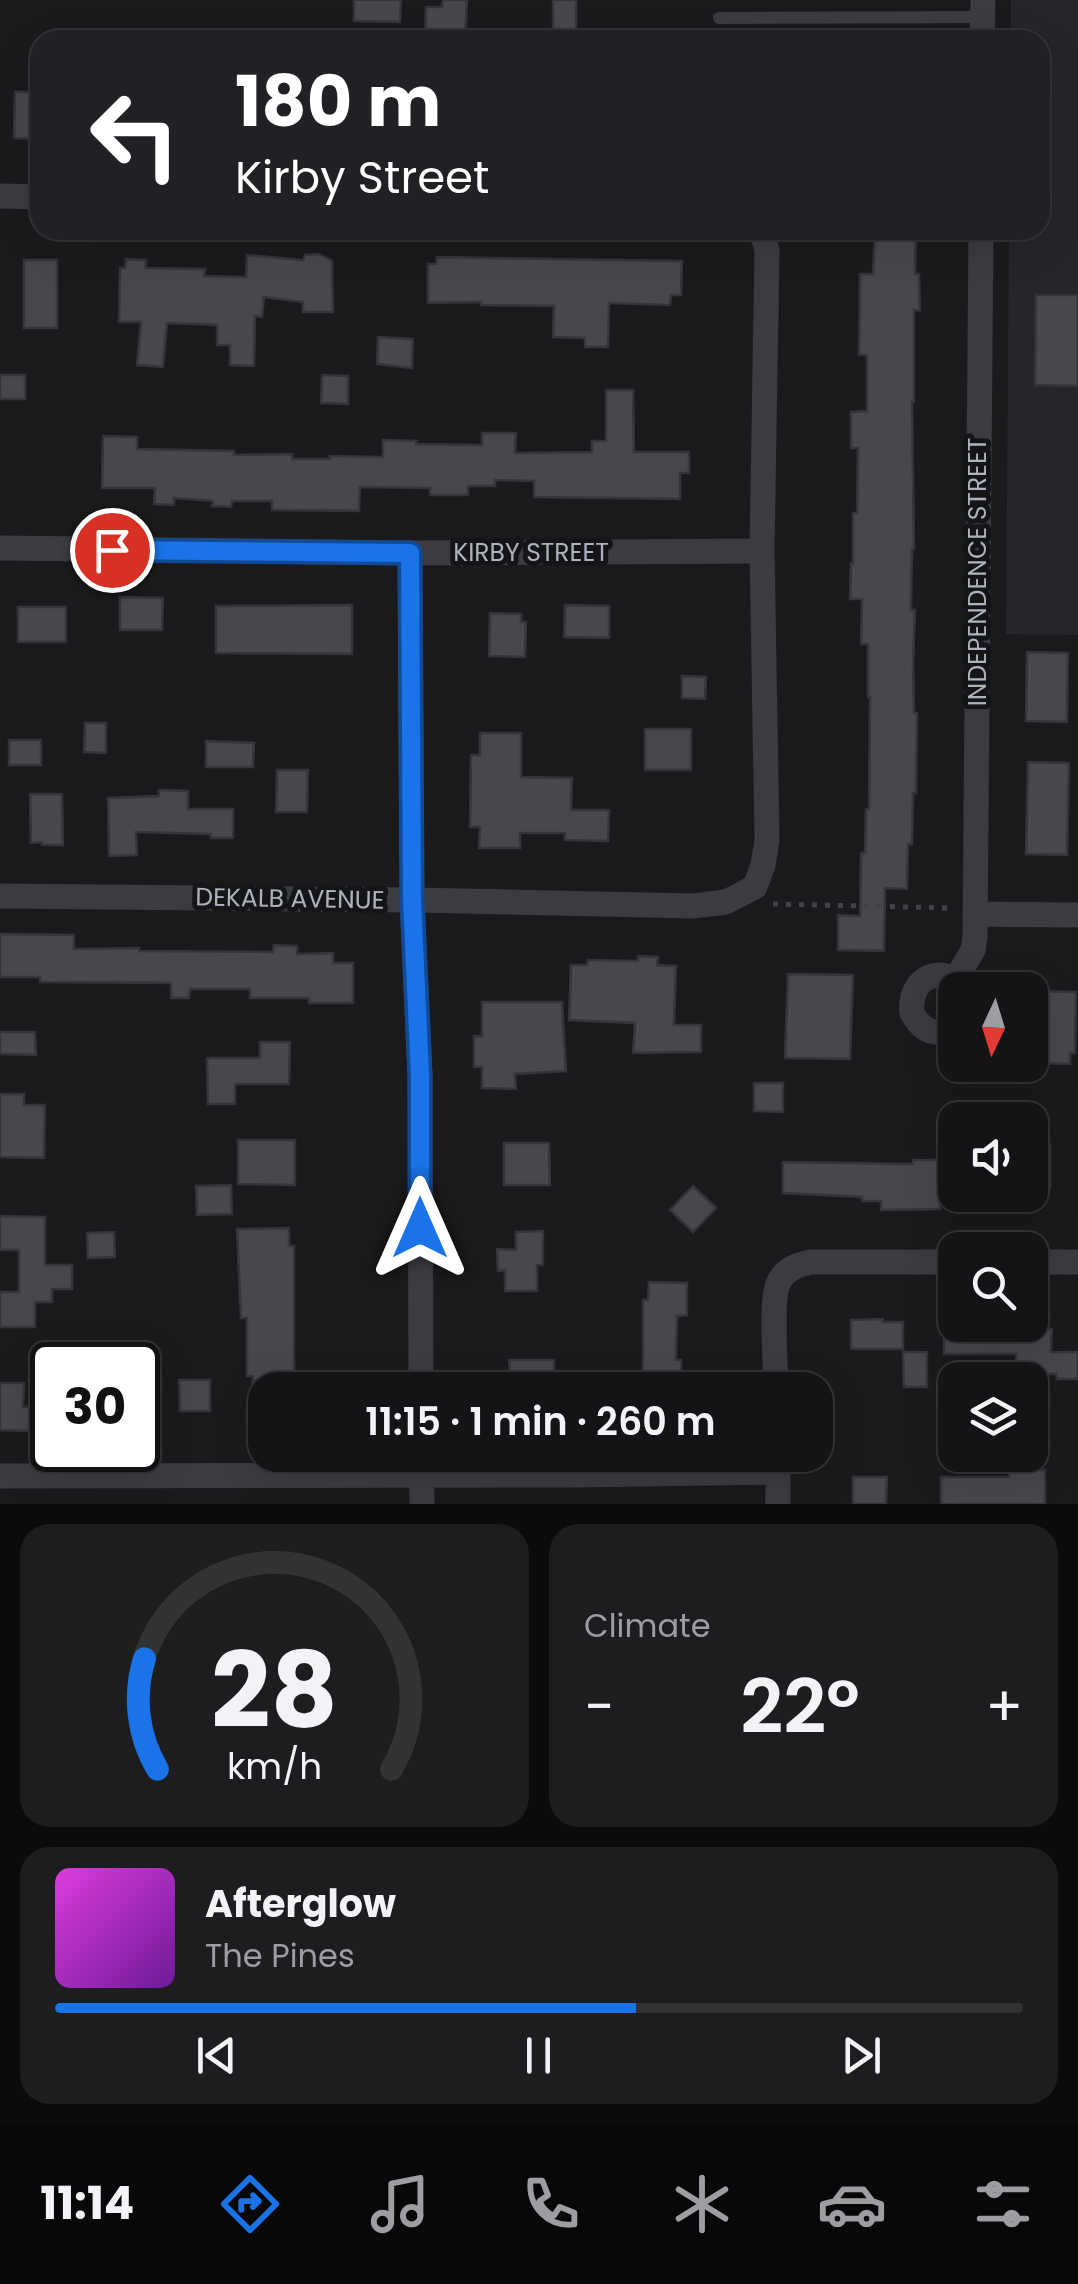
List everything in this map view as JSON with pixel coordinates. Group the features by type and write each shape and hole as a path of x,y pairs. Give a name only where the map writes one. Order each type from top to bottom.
{"street":[{"path":"0,196 30,197"},
{"path":"755,886 767,840 762,551 768,250 764,240"},
{"name":"INDEPENDENCE STREET","path":"965,972 973,950 975,911 980,240"},
{"name":"KIRBY STREET","path":"0,548 410,553 762,551"},
{"path":"410,553 412,900 420,1075 421,1372"},
{"name":"DEKALB AVENUE","path":"0,896 693,906 726,902 755,886"},
{"path":"975,911 1078,915"},
{"path":"938,976 918,984 910,1003 924,1029 938,1033"},
{"path":"776,1372 778,1284 796,1265 938,1262"},
{"path":"1048,1262 1078,1262"},
{"path":"0,1476 248,1470"},
{"path":"422,1472 422,1504"},
{"path":"778,1472 778,1504"}],"lane":[{"path":"718,18 983,19"}],"path":[{"path":"755,886 769,904 975,911"}],"shaded area":[{"path":"1011,0 1078,0 1078,635 1006,634 1009,240 1050,240 1050,30 1011,30"}],"building":[{"path":"354,0 401,0 400,22 354,21"},
{"path":"443,0 467,0 466,30 425,30 426,7 442,7"},
{"path":"553,0 576,0 576,30 553,30"},
{"path":"15,92 30,92 30,139 14,138"},
{"path":"875,240 916,240 920,310 914,310 911,610 915,610 916,793 912,844 908,844 907,889 885,888 884,951 838,950 838,915 860,916 861,853 865,853 869,809 868,644 861,644 862,599 850,599 858,448 851,448 851,412 867,411 867,355 859,355 860,274 873,274"},
{"path":"319,254 332,261 333,312 303,312 303,302 264,297 262,317 255,316 254,366 230,365 230,345 217,345 217,325 167,323 163,367 137,365 141,322 119,322 120,268 125,268 126,259 146,260 146,268 205,269 204,276 246,277 247,255 303,260 305,255"},
{"path":"437,257 682,261 681,295 671,295 670,305 609,303 608,347 585,347 585,338 553,337 554,306 428,303 428,264 436,264"},
{"path":"24,260 57,260 57,328 24,328"},
{"path":"1036,295 1078,295 1078,386 1035,385"},
{"path":"378,337 413,339 412,368 377,364"},
{"path":"0,375 25,375 25,399 0,399"},
{"path":"322,375 348,376 348,404 321,403"},
{"path":"606,390 633,390 634,452 689,452 689,473 680,473 680,499 534,497 534,481 495,480 495,486 468,486 468,495 430,495 430,488 360,487 359,511 272,510 272,501 232,501 231,507 212,506 213,501 174,498 174,505 154,504 155,488 102,488 103,436 137,437 137,449 292,454 292,459 383,457 383,440 482,445 482,433 516,433 515,453 592,452 592,441 606,441"},
{"path":"120,597 163,598 162,630 120,630"},
{"path":"352,605 352,654 216,653 216,606"},
{"path":"565,605 609,606 609,638 564,637"},
{"path":"18,607 66,607 66,642 18,642"},
{"path":"490,613 521,614 521,622 526,622 525,657 489,656"},
{"path":"1027,652 1068,653 1067,722 1026,721"},
{"path":"682,676 706,677 705,699 682,698"},
{"path":"85,723 106,723 106,753 84,752"},
{"path":"645,729 691,729 691,770 645,770"},
{"path":"480,733 521,733 521,777 572,778 571,810 609,810 608,841 565,840 565,833 520,833 520,848 479,848 480,827 470,827 471,755 480,755"},
{"path":"9,740 41,740 41,765 9,765"},
{"path":"206,741 254,743 253,767 206,767"},
{"path":"1028,762 1069,763 1067,855 1026,854"},
{"path":"277,770 308,770 307,812 276,812"},
{"path":"159,790 188,791 188,809 233,809 233,838 136,832 137,855 109,856 108,798 159,796"},
{"path":"30,794 62,794 63,845 31,843"},
{"path":"0,934 74,935 74,949 273,952 274,945 297,946 297,954 333,953 333,963 353,963 353,1003 250,998 250,989 190,989 189,998 171,998 171,983 40,982 40,977 0,977"},
{"path":"638,956 658,957 657,965 676,966 674,1025 701,1025 701,1052 633,1053 635,1023 569,1020 571,965 587,965 588,960 638,961"},
{"path":"788,974 853,975 850,1059 785,1058"},
{"path":"1048,991 1076,992 1075,1053 1070,1053 1070,1064 1048,1063"},
{"path":"482,1002 562,1002 566,1071 515,1074 516,1089 482,1088 482,1067 474,1067 474,1036 482,1036"},
{"path":"0,1032 35,1032 36,1055 0,1054"},
{"path":"260,1042 290,1042 289,1084 235,1084 235,1104 208,1104 207,1058 260,1058"},
{"path":"754,1083 783,1083 783,1112 754,1111"},
{"path":"0,1094 24,1094 24,1105 45,1105 44,1158 0,1157"},
{"path":"238,1140 295,1140 295,1185 238,1184"},
{"path":"504,1143 549,1143 550,1185 504,1185"},
{"path":"1048,1146 1050,1146 1048,1188"},
{"path":"913,1160 938,1160 938,1209 881,1210 881,1201 862,1201 862,1197 783,1193 783,1162 913,1164"},
{"path":"231,1185 232,1214 197,1215 196,1186"},
{"path":"693,1186 716,1208 693,1232 670,1210"},
{"path":"0,1216 45,1217 45,1265 72,1265 72,1289 52,1289 52,1302 35,1302 35,1327 0,1327 0,1292 19,1292 19,1250 0,1250"},
{"path":"289,1228 289,1246 294,1246 294,1372 248,1372 247,1376 247,1318 241,1318 237,1229"},
{"path":"543,1231 543,1265 537,1265 537,1291 505,1291 505,1270 498,1271 497,1249 516,1250 516,1232"},
{"path":"114,1232 115,1257 88,1258 87,1233"},
{"path":"649,1282 687,1283 687,1315 677,1316 676,1360 681,1360 681,1372 643,1372 643,1300 648,1300"},
{"path":"851,1320 903,1322 903,1349 851,1349"},
{"path":"1048,1329 1052,1329 1051,1352 1078,1352 1078,1379 1057,1379 1056,1374 1048,1374 1048,1362 1016,1362 1016,1354 944,1354 944,1342 1048,1342"},
{"path":"903,1352 927,1352 927,1387 904,1387"},
{"path":"509,1360 554,1360 554,1372 510,1372"},
{"path":"179,1380 210,1380 210,1411 180,1411"},
{"path":"0,1383 24,1383 23,1407 30,1407 30,1431 0,1430"},
{"path":"1009,1472 1045,1472 1045,1504 941,1504 941,1477 1009,1477"},
{"path":"853,1477 887,1477 886,1504 853,1504"}],"route":[{"path":"112,550 410,553 412,900 420,1075 420,1228"}]}
